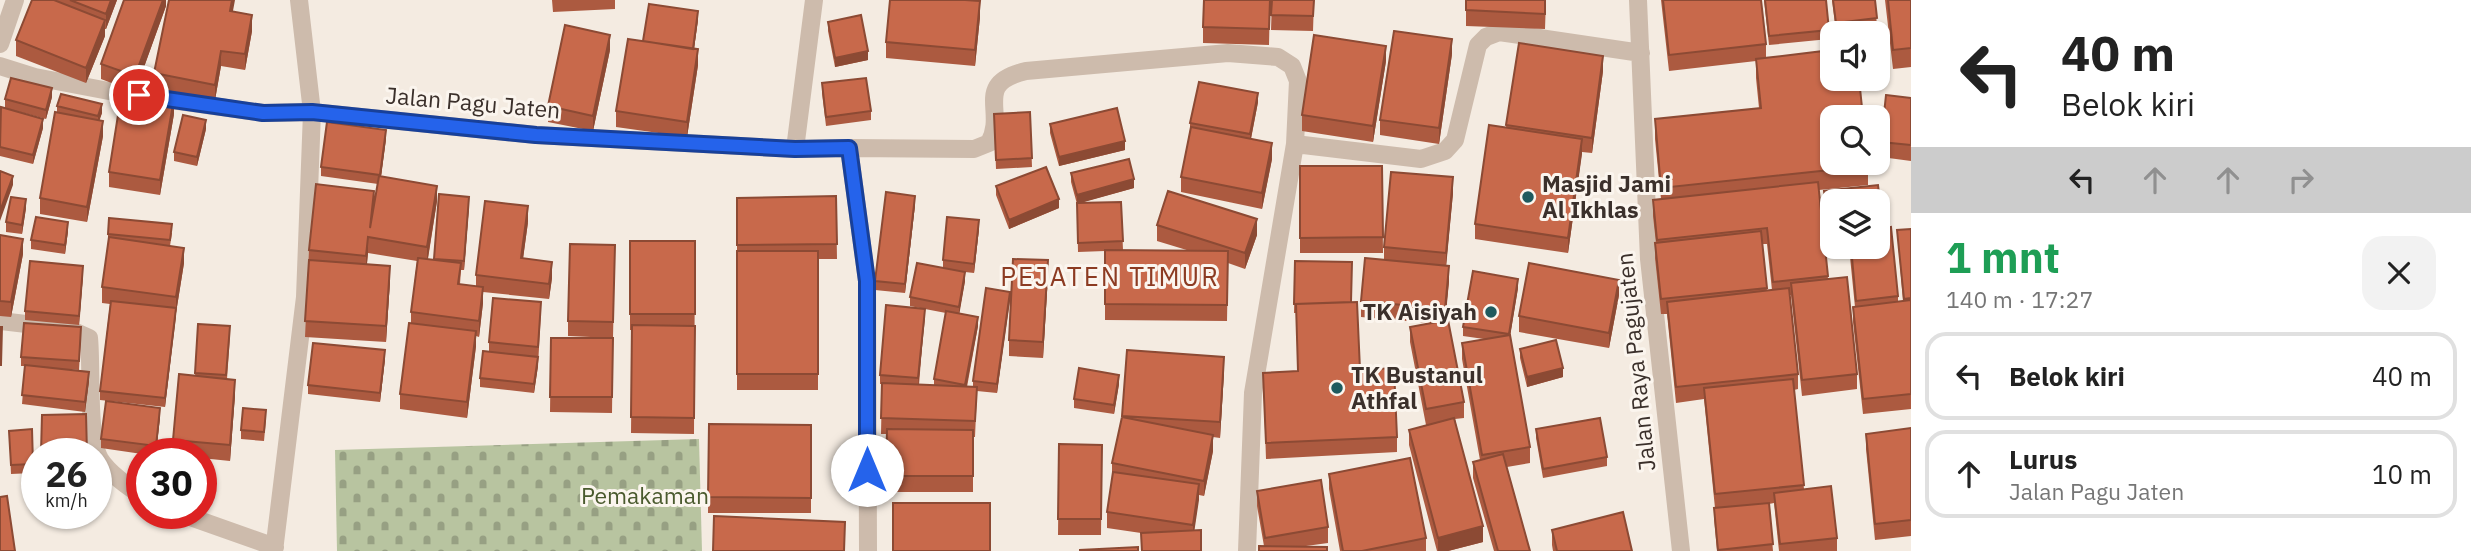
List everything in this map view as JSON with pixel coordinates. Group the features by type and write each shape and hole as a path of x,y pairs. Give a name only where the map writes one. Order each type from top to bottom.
{"street":[{"path":"0,44 15,0"},
{"path":"217,527 274,549 305,297 312,112 299,0"},
{"path":"795,149 814,0"},
{"name":"Jalan Raya Pagujaten","path":"1638,0 1649,259 1681,551"},
{"path":"1247,551 1253,393 1294,144 1421,159 1445,151 1455,140 1478,45 1486,37 1499,32 1642,53"},
{"name":"Jalan Pagu Jaten","path":"0,66 114,92 263,113 312,112 536,135 795,149 974,149 991,140 994,91 1005,76 1026,71 1228,53 1278,57 1292,66 1298,81 1294,144"},
{"path":"849,148 867,281 867,551"},
{"path":"0,321 69,329 89,338 92,418 100,458 126,484"}],"green space":[{"name":"Pemakaman","path":"699,439 702,551 337,551 335,450"}],"building":[{"path":"32,0 54,0 105,20 86,68 16,40"},
{"path":"70,0 111,0 106,14"},
{"path":"124,0 163,0 135,76 101,64"},
{"path":"169,0 232,0 230,11 252,15 245,54 221,51 215,85 154,73"},
{"path":"890,0 980,1 975,50 886,42"},
{"path":"1204,0 1270,0 1269,29 1203,27"},
{"path":"1272,0 1314,0 1313,16 1271,15"},
{"path":"1466,0 1545,0 1545,14 1466,10"},
{"path":"1663,0 1761,0 1766,44 1669,55"},
{"path":"1765,0 1826,0 1828,21 1820,21 1820,31 1769,36"},
{"path":"1833,0 1875,0 1877,18 1836,21"},
{"path":"1888,0 1911,0 1911,48 1893,50"},
{"path":"649,4 698,11 693,49 643,41"},
{"path":"861,15 868,51 835,58 828,22"},
{"path":"565,25 610,35 593,116 548,106"},
{"path":"1394,31 1452,39 1439,128 1380,120"},
{"path":"1314,35 1386,46 1373,126 1302,115"},
{"path":"628,39 698,49 687,122 616,111"},
{"path":"1519,43 1603,56 1592,138 1506,125"},
{"path":"1820,51 1820,91 1860,91 1862,105 1820,105 1820,171 1661,188 1655,119 1761,108 1756,59"},
{"path":"11,78 52,88 46,110 5,99"},
{"path":"866,78 871,111 826,117 822,83"},
{"path":"1199,82 1258,93 1250,134 1190,123"},
{"path":"122,90 174,98 160,180 109,172"},
{"path":"61,94 102,104 98,116 57,106"},
{"path":"1886,95 1911,98 1911,145 1890,143 1890,105 1885,105"},
{"path":"1,107 43,119 33,155 0,147"},
{"path":"1117,108 1125,141 1059,157 1050,124"},
{"path":"55,112 103,121 87,207 40,198"},
{"path":"1030,112 1032,158 996,160 994,114"},
{"path":"183,115 206,120 197,157 174,152"},
{"path":"327,122 386,130 380,175 321,167"},
{"name":"Masjid Jami Al Ikhlas","path":"1489,125 1582,139 1568,238 1475,224"},
{"path":"1191,127 1272,143 1262,193 1181,177"},
{"path":"1129,159 1134,179 1077,195 1071,173"},
{"path":"1300,166 1382,166 1383,237 1300,238"},
{"path":"1046,167 1059,199 1009,220 996,186"},
{"path":"0,171 13,176 0,211"},
{"path":"1391,172 1453,177 1446,253 1384,247"},
{"path":"379,176 437,186 427,247 368,237 366,256 309,250 316,184 374,191 370,228"},
{"path":"1818,182 1820,259 1826,259 1828,276 1773,282 1767,228 1657,240 1653,200"},
{"path":"1878,185 1878,189 1842,189"},
{"path":"1168,191 1257,219 1245,253 1157,225"},
{"path":"886,192 915,196 905,284 875,281"},
{"path":"439,194 469,197 464,261 434,259"},
{"path":"836,196 837,244 737,245 737,198"},
{"path":"11,197 26,199 22,225 6,222"},
{"path":"485,201 528,206 521,258 552,262 549,284 476,275"},
{"path":"1121,202 1123,241 1078,243 1077,203"},
{"path":"36,217 68,222 65,245 31,240"},
{"path":"947,217 979,220 974,264 943,260"},
{"path":"109,218 172,224 170,240 108,234"},
{"path":"1890,227 1898,296 1856,301 1852,259 1890,259"},
{"path":"1911,229 1911,298 1904,299 1897,230"},
{"path":"1761,231 1767,288 1661,299 1655,243"},
{"path":"0,235 23,239 11,302 0,301"},
{"path":"109,237 184,248 176,297 102,287"},
{"path":"630,241 695,241 695,314 630,314"},
{"path":"570,244 615,245 613,322 568,321"},
{"path":"1105,250 1228,251 1227,305 1105,304"},
{"path":"737,251 818,251 818,374 737,374"},
{"path":"418,258 461,263 458,284 483,287 479,321 411,312"},
{"path":"1365,258 1449,266 1445,309 1361,301"},
{"path":"1013,259 1048,260 1043,342 1009,340"},
{"path":"309,260 390,266 386,326 305,321"},
{"path":"30,261 83,266 79,316 25,311"},
{"path":"1295,261 1352,262 1351,302 1294,304"},
{"path":"917,263 965,272 959,307 910,297"},
{"path":"1529,263 1619,280 1609,333 1519,316"},
{"name":"TK Aisiyah","path":"1473,271 1518,279 1509,334 1463,327"},
{"path":"1847,277 1857,374 1802,380 1791,283"},
{"path":"986,288 1010,292 997,384 973,381"},
{"path":"1789,288 1798,374 1676,387 1667,302"},
{"path":"493,298 541,302 538,347 489,342"},
{"path":"1911,300 1911,394 1863,399 1853,307"},
{"path":"111,301 176,308 165,398 100,391"},
{"name":"TK Bustanul Athfal","path":"1357,302 1360,370 1394,368 1397,437 1266,443 1263,373 1298,371 1296,304"},
{"path":"886,305 925,309 918,378 880,375"},
{"path":"946,311 978,317 965,385 934,379"},
{"path":"1448,320 1464,402 1426,409 1410,327"},
{"path":"24,323 81,327 79,361 21,357"},
{"path":"409,323 476,331 467,402 400,394"},
{"path":"198,324 230,326 226,375 195,373"},
{"path":"632,325 695,326 694,418 631,417"},
{"path":"2,327 1,365 0,365"},
{"path":"1510,335 1530,447 1482,455 1462,343"},
{"path":"551,338 613,338 612,397 550,397"},
{"path":"1556,340 1563,368 1527,377 1520,349"},
{"path":"313,343 385,350 380,393 308,385"},
{"path":"1127,350 1224,357 1220,422 1122,416"},
{"path":"483,351 538,357 534,384 480,378"},
{"path":"25,365 89,372 85,402 22,395"},
{"path":"1079,368 1119,375 1114,405 1074,399"},
{"path":"179,374 235,380 230,445 217,444 217,438 173,438"},
{"path":"1793,379 1804,485 1715,494 1704,388"},
{"path":"882,383 977,387 975,421 881,418"},
{"path":"106,401 160,408 157,438 126,438 126,442 101,438"},
{"path":"243,408 266,410 264,432 241,430"},
{"path":"86,414 87,438 41,438 42,415"},
{"path":"1122,417 1213,435 1204,481 1112,463"},
{"path":"1454,418 1483,526 1438,538 1409,430"},
{"path":"1600,418 1607,457 1543,469 1536,429"},
{"path":"709,424 811,425 811,498 708,497"},
{"path":"1911,428 1911,520 1875,524 1866,434"},
{"path":"32,429 32,438 21,438 21,465 11,465 9,431"},
{"path":"887,429 973,430 973,476 886,476"},
{"path":"1059,444 1102,445 1101,519 1058,519"},
{"path":"1503,454 1530,551 1498,551 1473,462"},
{"path":"1410,458 1426,538 1362,551 1343,551 1329,474"},
{"path":"1113,472 1199,484 1193,525 1107,512"},
{"path":"1321,480 1328,527 1265,538 1257,491"},
{"path":"1831,486 1837,538 1780,544 1774,493"},
{"path":"7,496 15,551 0,551 0,497"},
{"path":"893,503 990,503 990,551 893,551"},
{"path":"1769,503 1773,544 1718,550 1714,508"},
{"path":"1623,512 1632,551 1557,551 1552,530"},
{"path":"714,516 845,522 844,551 713,551"},
{"path":"1201,530 1201,551 1142,551 1141,533"},
{"path":"1259,546 1327,547 1327,551 1259,551"},
{"path":"1138,547 1138,551 1080,551 1080,550"}],"place":[{"name":"Masjid Jami Al Ikhlas","path":"1528,197"},
{"name":"TK Aisiyah","path":"1491,312"},
{"name":"TK Bustanul Athfal","path":"1337,388"}],"district":[{"name":"PEJATEN TIMUR","path":"1110,277"}],"route":[{"path":"139,95 263,113 312,112 536,135 795,149 849,148 850,173 867,281 867,470"}]}
